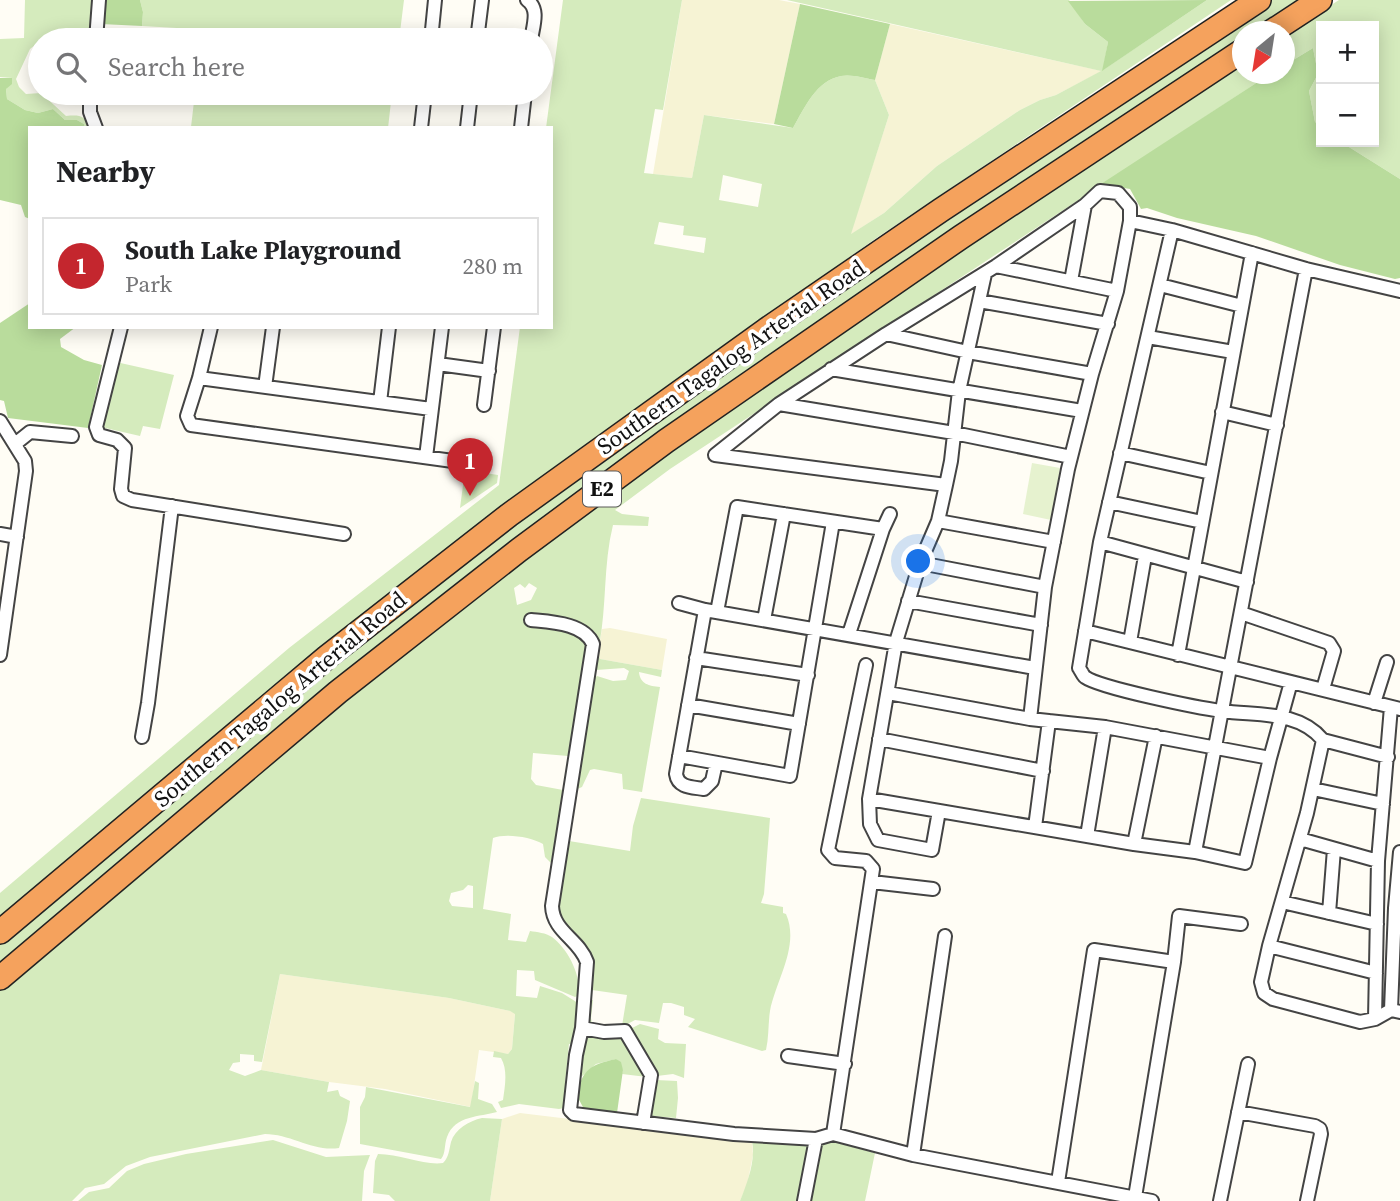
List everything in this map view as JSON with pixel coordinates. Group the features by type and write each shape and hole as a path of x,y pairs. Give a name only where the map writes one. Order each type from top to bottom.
{"highway":[{"name":"Southern Tagalog Arterial Road","path":"0,932 327,657 509,515 777,323 1257,0"},
{"path":"1288,21 1321,0"},
{"name":"Southern Tagalog Arterial Road","path":"0,978 338,692 519,550 666,442 961,237 1232,58"}],"street":[{"path":"97,28 99,0"},
{"path":"432,28 435,0"},
{"path":"478,28 482,0"},
{"path":"527,0 533,4 535,10 533,28"},
{"path":"90,105 95,126"},
{"path":"421,126 424,105"},
{"path":"467,126 470,105"},
{"path":"521,126 524,105"},
{"path":"946,485 715,455 779,404 996,267 1085,205 1100,191 1118,193 1130,207 1130,222 1117,291 1071,457 1045,587 1030,719"},
{"path":"1072,281 1085,205"},
{"path":"1130,222 1172,230 1306,269 1400,291"},
{"path":"1172,230 1100,542 1079,668 1085,677 1108,686 1221,711 1281,717 1313,728 1322,740 1388,757"},
{"path":"1178,655 1252,253"},
{"path":"996,267 1117,291"},
{"path":"1195,852 1306,269"},
{"path":"939,811 932,850 878,840 870,824 869,799 895,642 920,563 938,521 946,485 959,391 985,274"},
{"path":"1160,285 1242,306"},
{"path":"979,301 1108,324"},
{"path":"121,329 96,430 101,436 117,440 124,446 126,453 121,489 123,496 344,534"},
{"path":"211,329 187,416 188,423 195,427 460,462"},
{"path":"265,387 273,329"},
{"path":"380,402 389,329"},
{"path":"426,457 442,329"},
{"path":"484,405 495,329"},
{"path":"886,334 1092,374"},
{"path":"1147,337 1234,352"},
{"path":"438,364 489,371"},
{"path":"831,369 1082,411"},
{"path":"199,378 431,409"},
{"path":"779,404 954,433 1071,457"},
{"path":"1222,412 1277,425"},
{"path":"0,421 24,461 26,471 4,603 0,655"},
{"path":"15,444 30,432 72,436"},
{"path":"1121,453 1211,473"},
{"path":"1109,502 1202,522"},
{"path":"724,503 737,508 883,529"},
{"path":"142,737 172,506"},
{"path":"716,762 709,786 704,789 681,785 677,780 696,658 737,508"},
{"path":"764,620 785,514"},
{"path":"849,634 890,514"},
{"path":"938,521 1054,542"},
{"path":"679,756 790,776 834,522"},
{"path":"0,534 17,537"},
{"path":"1100,542 1247,582"},
{"path":"1130,642 1145,556"},
{"path":"920,563 1045,587"},
{"path":"908,601 1041,625"},
{"path":"679,603 711,611 1035,668"},
{"path":"1241,613 1329,643 1334,651 1323,689"},
{"path":"531,620 574,628 589,637 593,644 552,906 555,922 582,952 587,962 582,1028 570,1110 579,1116 734,1134 816,1139 833,1134 913,1155 1152,1201"},
{"path":"1085,631 1396,708 1388,757 1378,861 1375,1019"},
{"path":"696,658 808,675"},
{"path":"1374,702 1387,662"},
{"path":"833,1134 873,869 866,861 835,858 828,850 866,664"},
{"path":"869,799 1195,852 1245,863 1291,682"},
{"path":"888,693 1049,722 1105,727 1270,758"},
{"path":"688,705 799,724"},
{"path":"1035,827 1049,722"},
{"path":"1087,836 1105,727"},
{"path":"1134,844 1156,736"},
{"path":"879,739 1043,771"},
{"path":"1322,740 1313,789 1269,946 1261,982 1264,993 1273,999 1360,1022 1396,1011 1400,854"},
{"path":"1313,789 1383,804"},
{"path":"1300,839 1378,861"},
{"path":"1329,913 1334,849"},
{"path":"872,882 933,889"},
{"path":"1282,902 1377,924"},
{"path":"1135,1197 1174,962 1179,916 1241,925"},
{"path":"913,1155 945,936"},
{"path":"1269,946 1376,973"},
{"path":"1058,1182 1094,950 1174,962"},
{"path":"582,1028 604,1032 625,1031 651,1075 643,1123"},
{"path":"788,1056 845,1064"},
{"path":"1220,1201 1248,1064"},
{"path":"1238,1112 1320,1129 1307,1201"},
{"path":"804,1201 816,1139"}],"shaded area":[{"path":"682,0 779,0 800,4 774,124 704,115 692,178 653,174"},
{"path":"890,24 1102,71 1020,110 937,166 884,213 850,235 889,115 875,80"},
{"path":"610,628 667,639 662,670 600,659 598,652 602,629"},
{"path":"280,974 449,998 510,1011 515,1013 512,1049 508,1054 479,1050 471,1107 385,1089 261,1070"},
{"path":"520,1113 752,1141 753,1155 747,1185 740,1201 490,1201 502,1119"}],"green space":[{"path":"25,0 95,0 93,28 28,28 28,53 16,79 19,87 28,94 28,105 54,105 66,116 81,117 90,126 84,126 77,120 65,120 53,109 38,113 25,110 7,99 6,89 12,78 0,77 0,39 24,38"},
{"path":"103,0 140,0 142,26 101,24"},
{"path":"140,0 404,0 400,28 142,26"},
{"path":"563,0 682,0 663,110 655,109 644,173 692,178 704,115 793,128 812,96 825,83 841,76 875,80 889,115 851,234 884,213 937,166 1020,110 1056,95 1101,71 787,0 1069,0 1085,24 1108,42 1103,70 1207,0 1231,0 875,239 701,363 0,921 0,893 289,648 499,485 520,329 553,329 553,126 546,126 549,105 553,105 553,75","holes":["723,175 762,184 758,207 719,200","659,222 684,226 683,235 706,238 704,253 654,244"]},
{"path":"1207,0 1102,71 1108,42 1085,24 1068,1"},
{"path":"1271,0 1309,0 1276,21 1240,21"},
{"path":"1339,0 1400,0 1400,179 1349,147 1379,147 1379,21 1316,21 1316,64 1313,48 1295,59 1295,29"},
{"path":"800,4 890,24 875,80 841,76 825,83 812,96 793,128 774,124"},
{"path":"1232,26 1232,50 836,315 0,968 0,940 329,661 652,418"},
{"path":"1313,48 1316,78 1309,91 1316,123 1316,147 1349,147 1400,179 1400,278 1340,265 1256,236 1177,218 1147,208 1141,209 1130,189 1101,184 1255,84 1295,84 1295,59"},
{"path":"1232,69 1232,84 1255,84 670,469 615,510 622,514 649,517 648,526 613,525 599,646 574,630 589,641 568,756 533,753 531,779 536,785 563,790 551,863 545,857 543,844 511,836 493,838 483,909 511,914 508,940 526,942 530,931 552,937 563,948 576,971 579,995 575,997 535,980 534,971 517,970 516,996 537,998 540,986 562,993 578,1003 573,1044 569,1044 565,1083 568,1085 564,1108 519,1104 501,1108 498,1102 503,1100 505,1068 501,1058 493,1057 494,1051 508,1054 512,1049 515,1014 510,1011 449,998 280,974 262,1062 254,1061 254,1055 240,1054 240,1062 233,1063 229,1070 245,1076 261,1070 329,1082 327,1092 338,1090 340,1096 350,1101 339,1148 320,1148 265,1134 150,1157 126,1166 104,1184 85,1188 72,1201 0,1201 0,987 342,698 635,474","holes":["529,583 537,588 531,600 517,605 514,588 520,584 525,588","468,885 473,886 473,908 452,906 449,901 451,893 463,890"]},
{"path":"0,78 12,78 12,84 6,89 7,99 25,110 38,113 53,109 65,120 77,120 84,126 28,126 28,218 21,205 0,200"},
{"path":"1316,78 1316,123 1315,122 1309,91"},
{"path":"194,105 391,105 388,126 191,126"},
{"path":"28,304 28,329 73,329 60,339 61,347 84,360 102,365 88,428 8,418 4,401 0,400 0,323"},
{"path":"116,362 174,375 160,429 143,426 140,436 101,427"},
{"path":"1032,463 1060,468 1051,520 1023,514"},
{"path":"465,470 498,475 497,483 460,508"},
{"path":"598,652 600,659 662,670 661,677 639,672 646,684 660,687 642,792 623,789 622,774 594,769 590,770 582,787 575,790 594,678 597,676 613,681 626,680 629,671 624,668 596,670"},
{"path":"641,798 770,818 761,903 783,907 790,926 790,938 786,963 770,1011 766,1050 688,1027 695,1019 684,1015 684,1007 671,1003 663,1003 659,1023 635,1020 620,1028 589,1023 587,1021 589,1001 593,1000 592,1023 622,1026 627,995 592,990 591,974 557,910 567,844 569,841 630,851 633,826"},
{"path":"640,1024 659,1029 658,1039 665,1043 686,1044 684,1078 673,1074 657,1076 630,1029"},
{"path":"584,1032 620,1033 647,1077 622,1074 623,1070 616,1059 596,1064 581,1077"},
{"path":"616,1059 621,1062 623,1070 617,1113 584,1109 577,1096 585,1074 594,1066"},
{"path":"656,1080 677,1081 676,1118 650,1116"},
{"path":"475,1081 479,1083 478,1099 492,1104 497,1112 469,1118 456,1125 447,1137 441,1159 360,1144 360,1107 366,1087 470,1107"},
{"path":"482,1118 502,1119 490,1201 395,1201 389,1195 373,1193 378,1154 443,1163 459,1129"},
{"path":"273,1140 326,1157 370,1155 364,1171 362,1201 78,1201 89,1192 109,1188 127,1171 144,1164 186,1154"},
{"path":"752,1141 811,1143 802,1201 740,1201 752,1164"},
{"path":"831,1141 875,1153 865,1201 807,1201 821,1144"}],"place":[{"name":"South Lake Playground","path":"470,496"}]}
